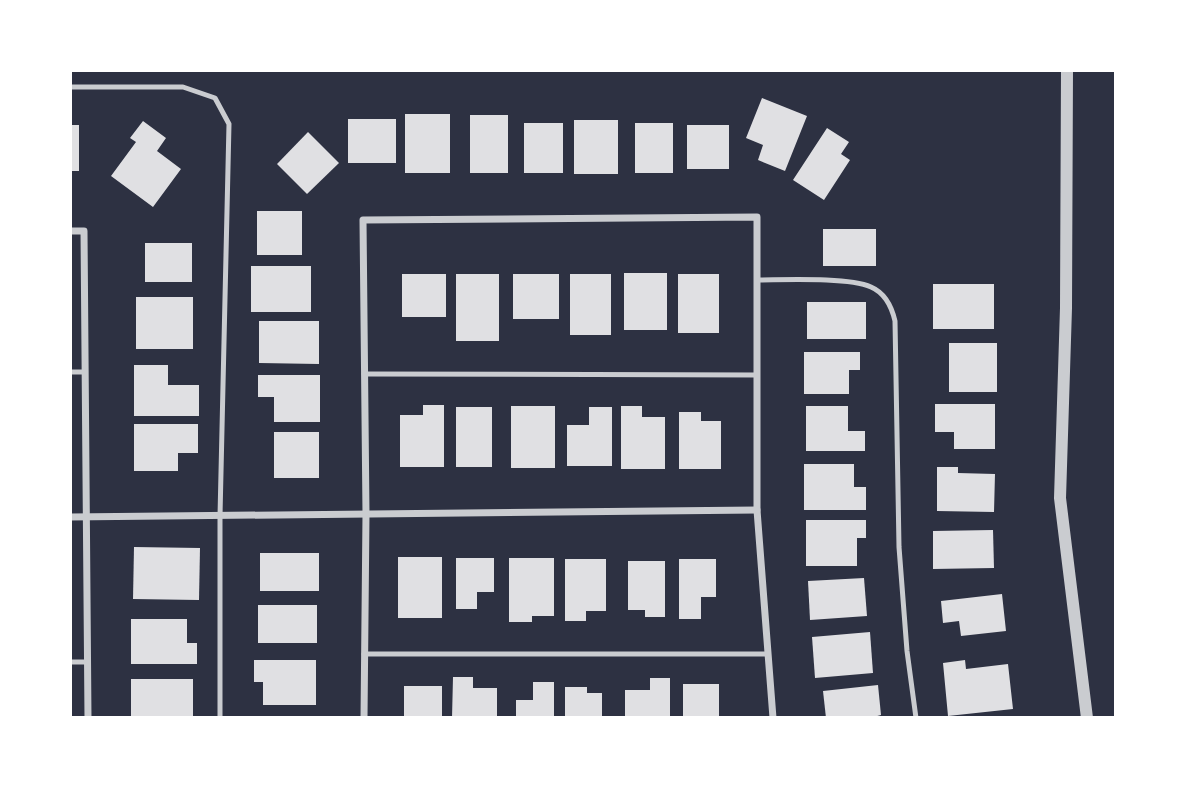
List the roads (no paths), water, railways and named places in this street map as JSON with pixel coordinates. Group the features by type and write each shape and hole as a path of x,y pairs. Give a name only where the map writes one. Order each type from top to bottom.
{"street":[{"path":"1066,70 1066,308 1060,498 1087,718"},
{"path":"364,718 366,514 362,219 757,217 757,510 773,718"},
{"path":"70,231 84,231 88,718"},
{"path":"70,517 757,510"}],"lane":[{"path":"70,87 183,87 215,99 229,124 220,516 220,718"},
{"path":"757,280 848,282 871,287 881,294 892,308 895,321 900,547 907,650 916,718"},
{"path":"70,372 85,372"},
{"path":"364,373 757,374"},
{"path":"364,654 768,654"},
{"path":"70,662 88,662"}]}
